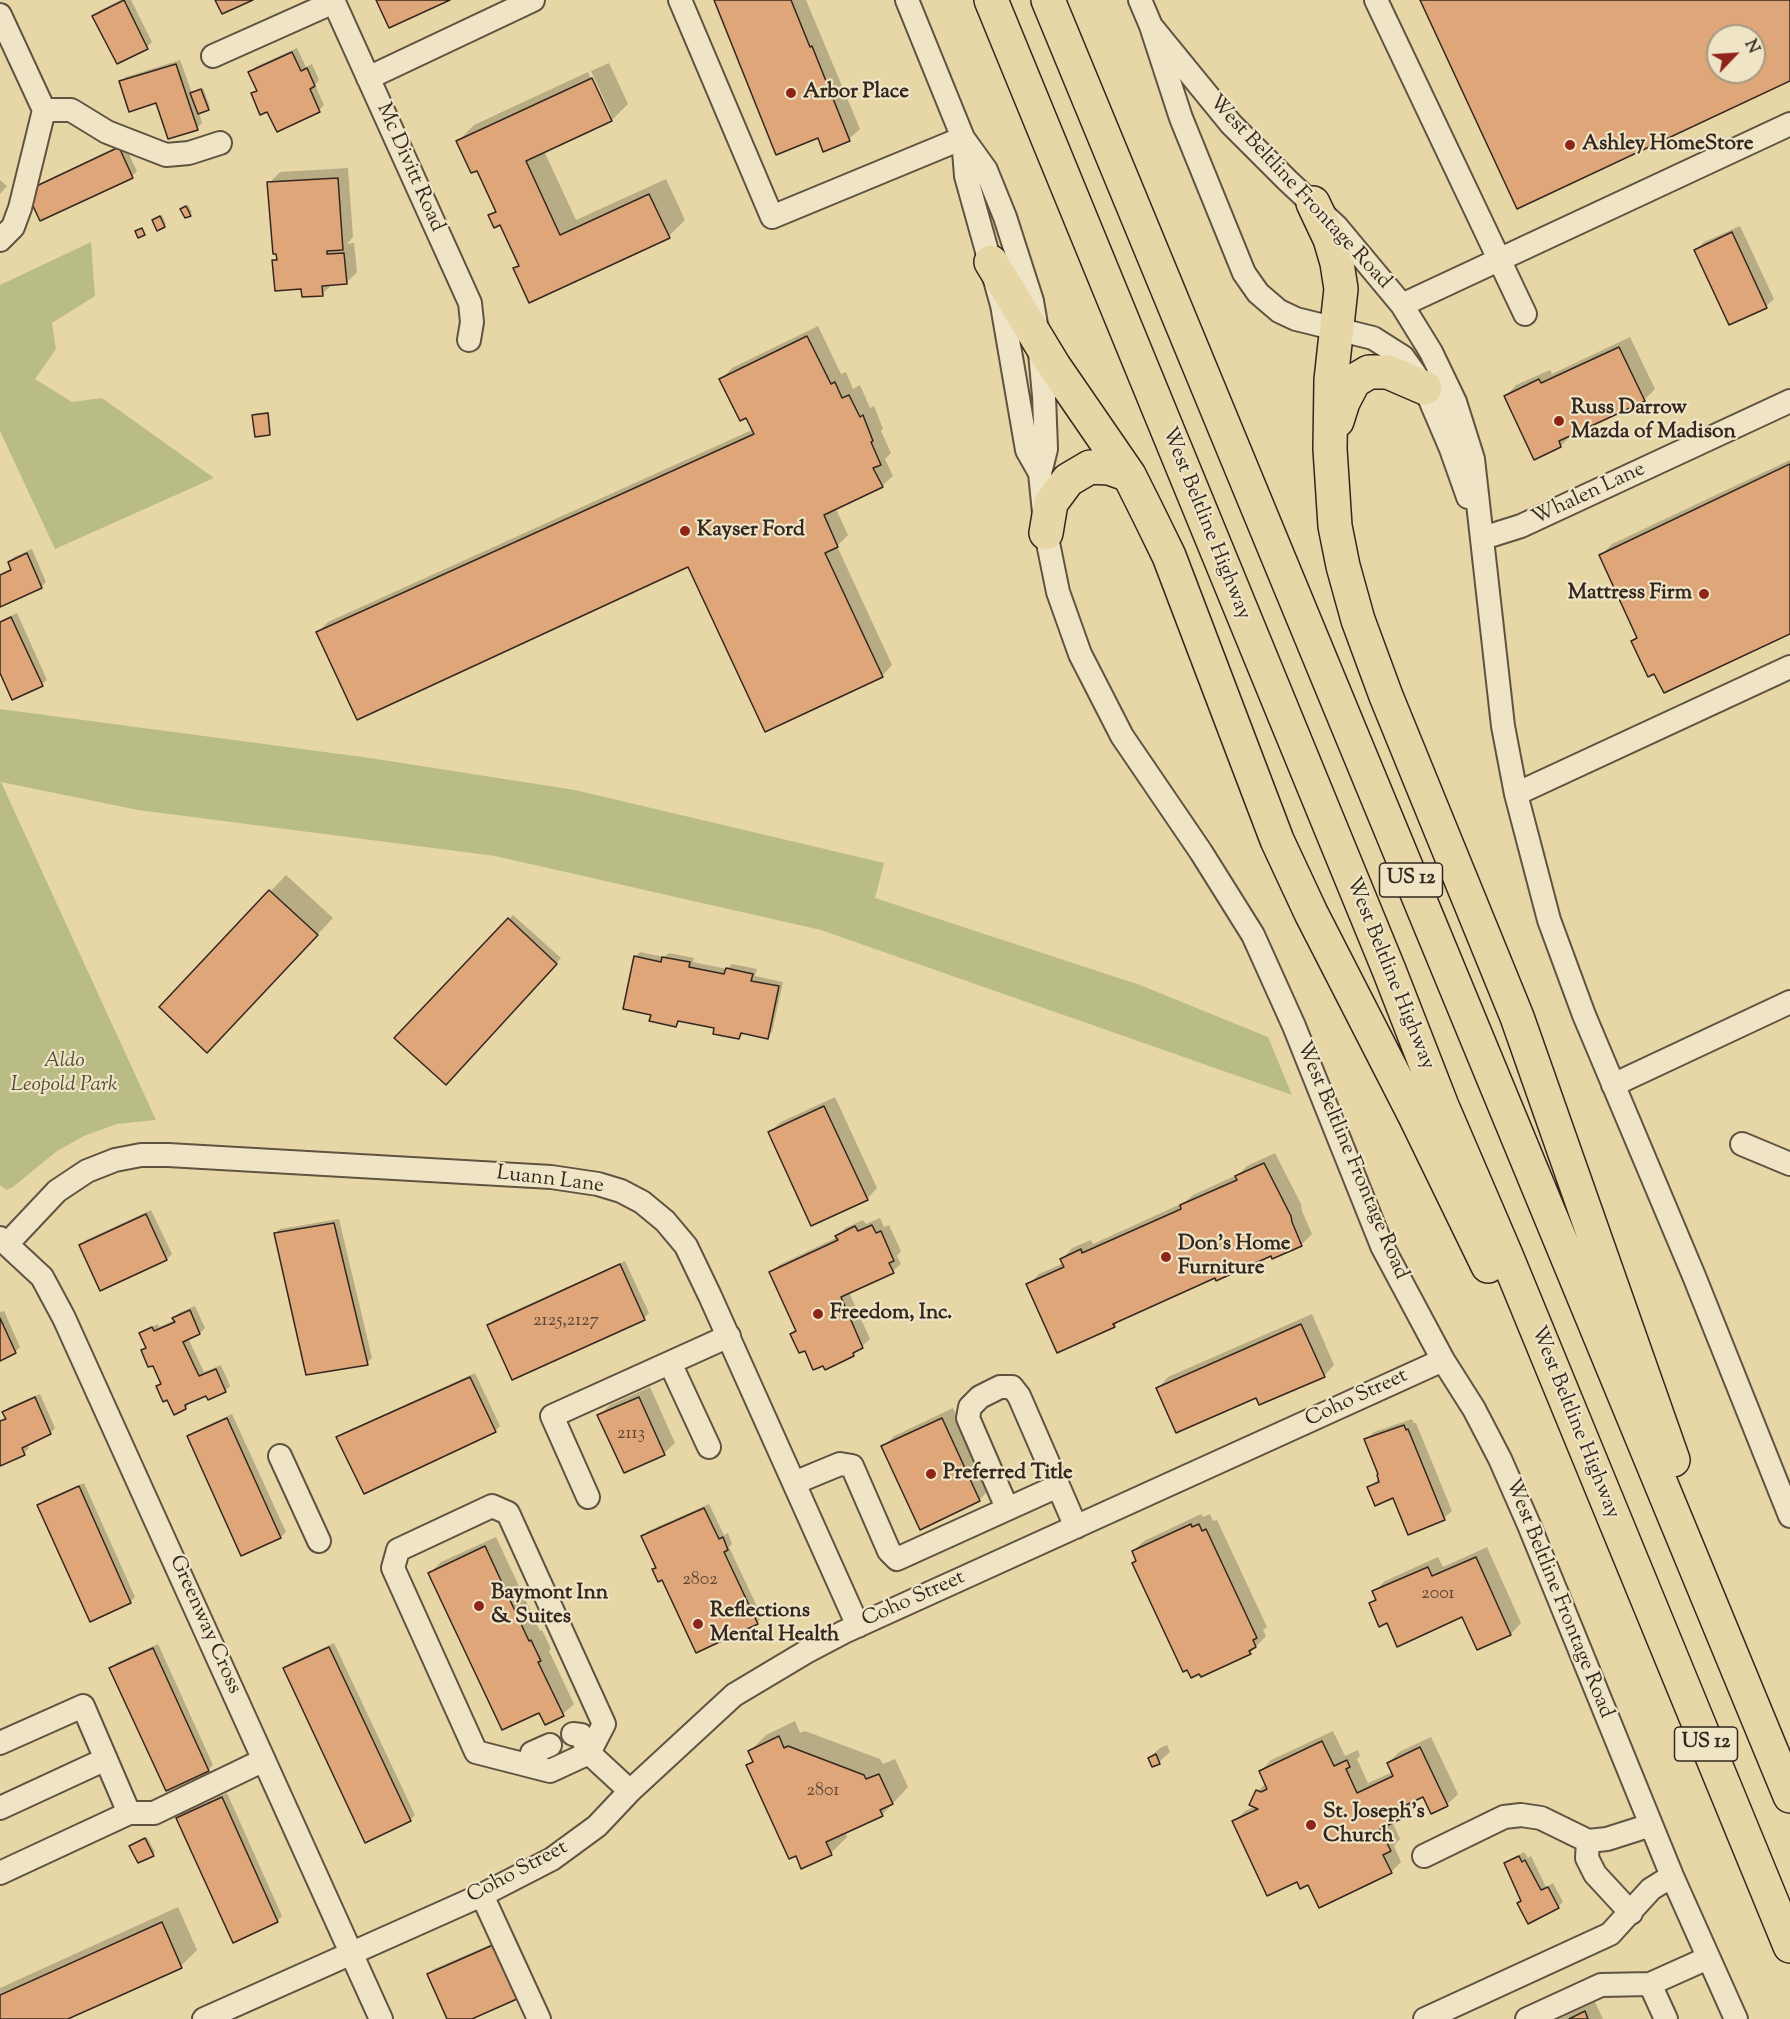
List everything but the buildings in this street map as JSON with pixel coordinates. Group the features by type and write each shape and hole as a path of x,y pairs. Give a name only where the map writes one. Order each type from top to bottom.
{"highway":[{"name":"West Beltline Highway","path":"991,0 1389,970 1442,1106 1506,1255 1790,1946"},
{"name":"US 12","path":"1048,0 1790,1796"},
{"path":"1313,203 1330,239 1341,288 1336,327 1330,449 1335,526 1358,620 1386,696 1498,970 1538,1075 1776,1760"},
{"path":"991,262 1039,342 1128,475 1169,556 1282,850 1311,913 1415,1116 1623,1542"},
{"path":"1330,449 1343,402 1354,381 1369,372 1388,372 1425,388"},
{"path":"1046,532 1051,503 1068,480 1090,467 1109,468 1128,475"}],"street":[{"path":"368,78 533,0"},
{"path":"680,0 772,217 963,138"},
{"name":"West Beltline Frontage Road","path":"907,0 963,138 986,170 1005,217 1032,301 1039,342 1046,448 1040,473 1046,532 1062,603 1080,654 1122,736 1206,859 1253,934 1294,1026 1382,1246 1443,1360 1474,1409 1500,1459 1672,1876 1736,2019"},
{"name":"West Beltline Frontage Road","path":"1140,0 1151,26 1181,118 1244,273 1258,293 1279,311 1296,319 1336,327 1373,338 1403,357 1425,388 1451,449 1483,538"},
{"path":"1376,0 1525,314"},
{"path":"213,56 334,1"},
{"name":"Mc Divitt Road","path":"334,1 470,303 472,322 469,340"},
{"path":"0,15 44,110 20,208 13,227 0,240"},
{"name":"West Beltline Frontage Road","path":"1151,26 1231,124 1313,203 1402,304 1431,352 1455,402 1473,459 1503,726 1516,794 1549,920 1584,1015 1698,1285 1789,1510"},
{"path":"44,110 71,110 107,132 166,155 189,153 220,142"},
{"path":"1402,304 1790,124"},
{"name":"West Beltline Frontage Road","path":"963,138 966,176 991,262 1010,348 1027,450 1040,473"},
{"name":"Whalen Lane","path":"1483,538 1521,526 1790,401"},
{"path":"1516,794 1790,667"},
{"path":"1613,1085 1790,1002"},
{"path":"1743,1144 1790,1164"},
{"name":"Luann Lane","path":"4,1241 57,1191 87,1171 116,1160 141,1155 551,1177 598,1184 621,1191 642,1202 665,1221 686,1246 729,1336 858,1626"},
{"name":"Greenway Cross","path":"4,1241 42,1278 64,1318 381,2019"},
{"path":"588,1497 552,1416 729,1336"},
{"name":"Coho Street","path":"211,2018 351,1952 482,1895 552,1859 597,1826 630,1791 734,1695 806,1652 858,1626 1443,1360"},
{"path":"670,1363 709,1447"},
{"path":"1007,1508 968,1418 970,1407 980,1396 1000,1388 1012,1387 1019,1396 1077,1527"},
{"path":"280,1456 319,1541"},
{"path":"794,1484 840,1464 852,1466 889,1551 897,1558 1058,1486"},
{"path":"492,1506 508,1513 604,1724 589,1753 550,1771 476,1752 393,1568 398,1550 492,1506"},
{"path":"0,1743 83,1706 129,1813"},
{"path":"573,1734 581,1735 589,1753 630,1791"},
{"path":"529,1766 532,1753 550,1745"},
{"path":"0,1809 106,1759"},
{"path":"0,1874 129,1813 154,1813 264,1760"},
{"path":"1424,1857 1504,1817 1521,1815 1540,1818 1588,1842 1607,1839 1651,1825"},
{"path":"1588,1842 1587,1858 1595,1874 1631,1913"},
{"path":"1425,2019 1610,1934 1651,1889 1672,1876"},
{"path":"482,1895 539,2019"},
{"path":"1527,2019 1601,1985 1650,1984 1708,1958"},
{"path":"1650,1984 1666,2019"}],"green space":[{"path":"91,242 95,296 52,323 56,349 35,379 72,402 102,398 214,478 55,549 0,431 0,285"},
{"name":"Aldo Leopold Park","path":"0,709 370,758 575,790 884,863 875,898 1140,985 1268,1037 1292,1095 821,930 495,856 138,810 1,782 156,1120 117,1124 84,1136 57,1151 13,1187 6,1190 0,1185"}],"place":[{"name":"Arbor Place","path":"791,93"},
{"name":"Ashley HomeStore","path":"1570,145"},
{"name":"Russ Darrow Mazda of Madison","path":"1559,421"},
{"name":"Kayser Ford","path":"685,531"},
{"name":"Mattress Firm","path":"1704,594"},
{"name":"Don's Home Furniture","path":"1166,1257"},
{"name":"Freedom, Inc.","path":"818,1314"},
{"name":"Preferred Title","path":"931,1474"},
{"name":"Baymont Inn & Suites","path":"479,1606"},
{"name":"Reflections Mental Health","path":"698,1624"},
{"name":"St. Joseph's Church","path":"1311,1825"}]}
